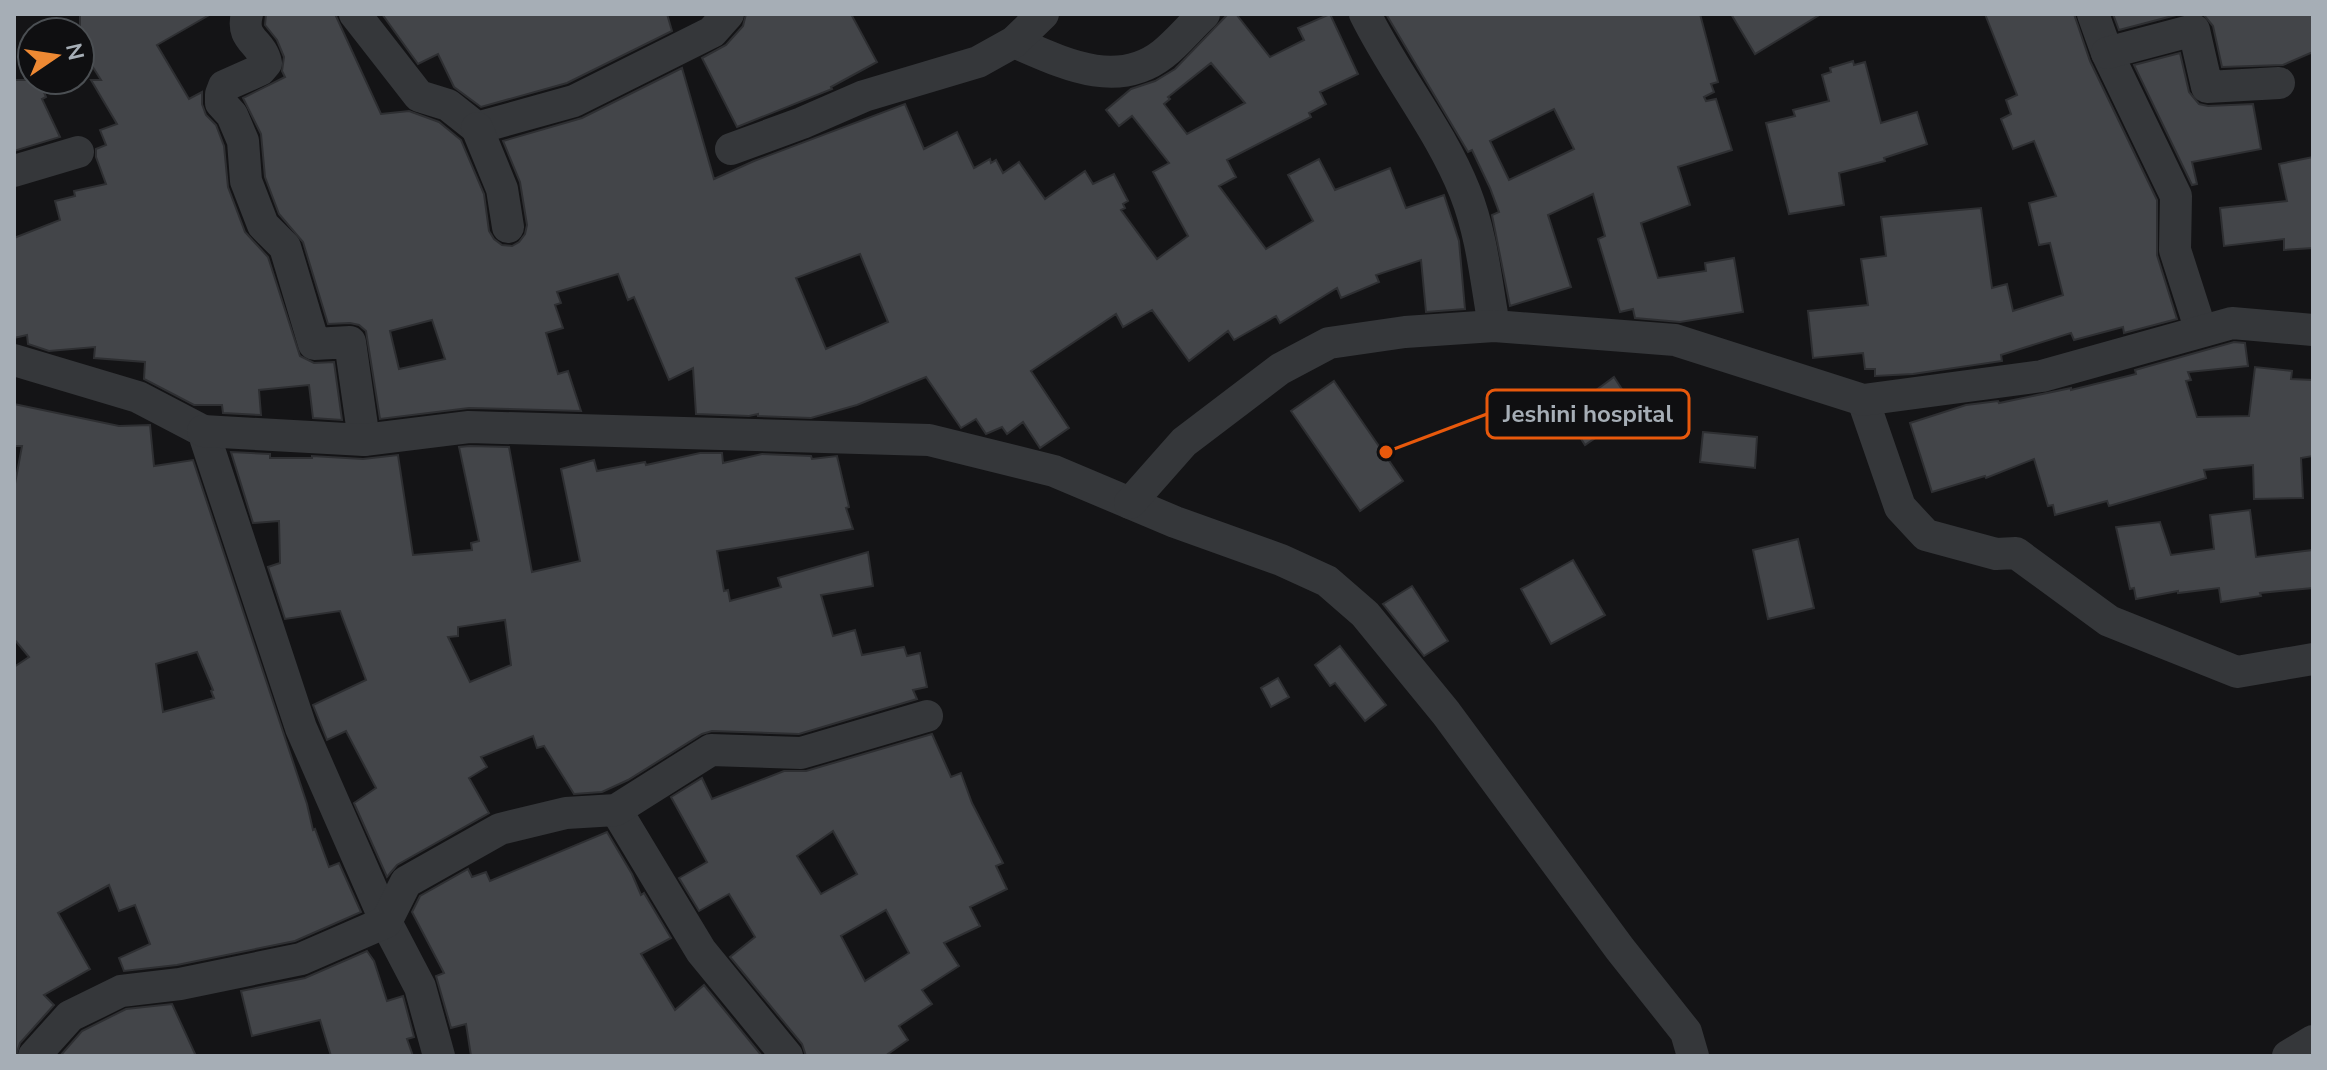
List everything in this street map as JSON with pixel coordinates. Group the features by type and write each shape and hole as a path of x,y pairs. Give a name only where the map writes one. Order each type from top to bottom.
{"street":[{"path":"247,14 244,23 247,35 265,55 266,63 260,70 224,86 221,103 232,115 243,141 246,181 263,225 285,247 314,344 350,342 364,440"},
{"path":"355,14 419,96 448,105 477,128 502,189 508,227"},
{"path":"477,128 574,101 712,32 728,14"},
{"path":"731,149 864,96 978,62 1014,42 1043,14"},
{"path":"1014,42 1071,67 1116,73 1130,71 1161,55 1204,14"},
{"path":"1365,14 1382,50 1466,193 1480,239 1494,326"},
{"path":"2093,14 2107,53 2176,196 2175,250 2201,331"},
{"path":"2107,53 2194,30 2207,87 2279,83"},
{"path":"14,171 78,152"},
{"path":"1130,503 1184,442 1280,369 1329,343 1405,332 1494,326 1675,340 1863,400 2042,376 2232,323 2313,330"},
{"path":"14,360 138,397 203,431 364,440 469,427 929,440 1054,471 1281,560 1327,581 1365,614 1446,713 1620,949 1686,1032 1693,1056"},
{"path":"1863,400 1900,507 1926,535 1996,554 2016,553 2109,621 2237,672 2313,659"},
{"path":"203,431 301,728 386,922 420,987 439,1056"},
{"path":"51,1049 70,1016 121,991 180,984 301,959 386,922 406,882 500,829 566,813 616,810 711,750 801,753 927,716"},
{"path":"616,810 701,951 787,1056"},
{"path":"2288,1056 2313,1041"}],"building":[{"path":"211,14 157,45 189,99 202,92 206,115 216,125 224,146 228,187 245,232 268,257 300,356 314,363 334,362 342,420 313,418 309,385 259,390 261,415 223,413 222,405 194,405 144,379 145,362 94,358 95,347 49,351 28,344 27,335 14,338 14,238 60,220 55,201 75,196 74,191 106,184 96,149 106,145 100,130 117,124 96,88 96,80 101,80 96,72 96,16 80,16"},
{"path":"266,14 335,14 381,114 409,111 439,122 461,140 484,194 489,231 502,245 512,246 519,242 527,225 520,182 503,141 582,118 682,68 714,179 905,104 924,149 957,132 974,168 990,159 991,163 996,160 1003,173 1019,162 1045,199 1085,171 1093,184 1114,174 1128,201 1121,210 1157,259 1188,236 1153,172 1169,163 1132,116 1119,126 1106,110 1131,89 1155,81 1175,69 1228,14 1236,14 1270,57 1304,40 1298,28 1330,14 1358,74 1320,92 1326,104 1309,113 1311,117 1227,160 1236,177 1219,186 1266,249 1313,221 1288,175 1319,159 1335,190 1390,168 1406,208 1444,195 1459,241 1465,309 1426,312 1421,260 1376,275 1379,282 1341,298 1337,288 1280,323 1276,316 1234,340 1228,331 1189,361 1152,310 1123,327 1116,314 1031,371 1069,428 1040,448 1023,422 1007,434 1002,427 986,434 976,419 961,428 926,377 857,405 811,418 696,414 693,368 669,380 634,297 628,300 618,274 557,292 561,303 555,305 563,328 546,333 558,374 568,371 581,411 469,408 380,419 366,331 350,323 328,324 303,242 279,214 265,177 261,134 243,98 285,77 282,71 284,57 277,40 265,25","holes":["1211,63 1245,103 1187,134 1164,104 1170,99 1168,97","860,254 888,322 826,349 796,278","432,320 445,359 399,369 390,331"]},
{"path":"382,14 667,14 672,31 567,83 481,107 454,87 438,54 418,64"},
{"path":"746,14 851,14 877,62 832,89 737,127 702,58 726,45 743,26"},
{"path":"1386,14 1700,14 1718,82 1711,84 1714,92 1704,97 1706,101 1716,99 1732,150 1678,167 1690,205 1641,223 1658,278 1706,271 1705,263 1734,258 1743,312 1680,322 1635,318 1633,309 1620,312 1598,239 1605,236 1593,194 1548,215 1571,287 1510,306 1492,215 1499,212 1472,150 1468,152","holes":["1554,109 1574,149 1509,180 1490,141"]},
{"path":"1731,14 1821,14 1755,54"},
{"path":"1985,14 2074,14 2090,61 2157,200 2157,255 2177,319 2124,333 2123,327 2074,340 2071,333 2001,355 2002,361 1913,374 1875,376 1875,369 1865,369 1863,353 1813,358 1808,311 1868,305 1861,259 1886,256 1881,217 1981,208 1992,288 2007,284 2013,311 2063,295 2050,243 2039,245 2029,203 2056,196 2034,141 2013,149 2001,119 2011,114 2006,100 2017,95"},
{"path":"2113,14 2180,14 2119,30"},
{"path":"2203,14 2313,14 2313,52 2283,65 2222,67 2213,26"},
{"path":"2180,53 2189,92 2199,104 2253,104 2261,149 2192,162 2197,184 2192,185 2134,65"},
{"path":"1853,61 1854,65 1865,62 1881,123 1917,112 1927,144 1884,158 1885,161 1839,173 1844,205 1789,214 1766,123 1795,116 1793,110 1829,101 1822,75 1831,72 1830,68"},
{"path":"16,80 16,96 46,96 42,99 60,137 14,151"},
{"path":"2313,157 2313,248 2284,250 2284,239 2224,246 2220,208 2287,201 2279,164"},
{"path":"2234,342 2245,343 2248,366 2188,372 2191,380 2186,381 2197,417 2249,416 2255,367 2292,371 2291,379 2313,380 2313,456 2301,458 2303,498 2254,499 2253,465 2204,470 2206,478 2109,506 2107,501 2055,515 2053,505 2048,506 2034,459 1986,478 1932,492 1910,423 1966,405 1999,403 2071,390 2136,374 2135,370"},
{"path":"1614,377 1638,414 1585,445 1565,413"},
{"path":"1334,381 1403,481 1360,511 1291,411"},
{"path":"14,404 119,426 150,425 154,466 193,460 313,830 329,867 339,863 361,912 295,941 177,965 124,971 119,958 150,944 135,905 119,911 109,885 58,913 90,969 44,995 54,1005 20,1043 16,1056 14,667 29,657 14,639 14,489 22,446 14,446","holes":["197,652 214,698 163,712 156,664"]},
{"path":"1703,432 1757,437 1755,468 1700,462"},
{"path":"459,447 509,447 532,572 580,561 561,469 594,460 597,471 645,462 646,465 700,453 722,453 723,463 762,454 811,456 812,459 837,456 853,529 717,551 724,591 728,590 730,601 781,587 778,578 868,552 873,586 821,595 833,636 855,630 862,655 904,647 907,656 920,653 927,687 913,690 917,699 799,734 712,731 702,734 628,780 602,792 574,794 544,746 537,748 533,736 481,757 487,767 469,778 489,813 397,865 387,877 354,803 376,788 346,731 327,740 313,705 366,680 340,611 285,619 268,567 280,563 279,521 253,523 231,452 270,454 270,458 312,456 363,459 398,455 413,555 472,550 471,543 479,541","holes":["505,620 511,665 470,682 448,637 458,636 458,627"]},
{"path":"2250,510 2256,557 2313,550 2313,588 2260,593 2261,596 2221,602 2219,588 2178,591 2136,599 2134,588 2130,589 2116,527 2160,522 2171,555 2214,549 2210,515"},
{"path":"1798,539 1814,608 1768,619 1753,550"},
{"path":"1573,560 1605,615 1551,644 1521,589"},
{"path":"1412,586 1448,641 1424,656 1383,604"},
{"path":"1340,646 1386,705 1365,721 1335,683 1330,686 1315,665"},
{"path":"1278,678 1289,697 1271,707 1261,688"},
{"path":"932,734 951,777 961,773 972,803 1003,863 996,866 1007,889 970,907 980,926 944,943 959,966 922,990 932,1004 899,1026 908,1040 885,1056 806,1056 802,1044 730,957 755,937 729,894 699,911 679,878 707,862 671,797 702,778 712,799 784,771 806,771","holes":["833,831 857,874 821,894 797,856","886,910 909,953 865,981 841,936"]},
{"path":"607,832 641,895 644,893 671,938 641,954 675,1010 704,985 762,1056 471,1056 466,1024 451,1028 436,976 444,973 412,912 420,896 468,869 472,877 486,872 490,881"},
{"path":"367,951 374,961 387,1001 403,996 414,1037 407,1039 413,1056 331,1056 320,1020 252,1036 241,991 305,978"},
{"path":"172,1004 196,1056 60,1056 82,1031 126,1009"}],"place":[{"name":"Jeshini hospital","path":"1386,452"}]}
